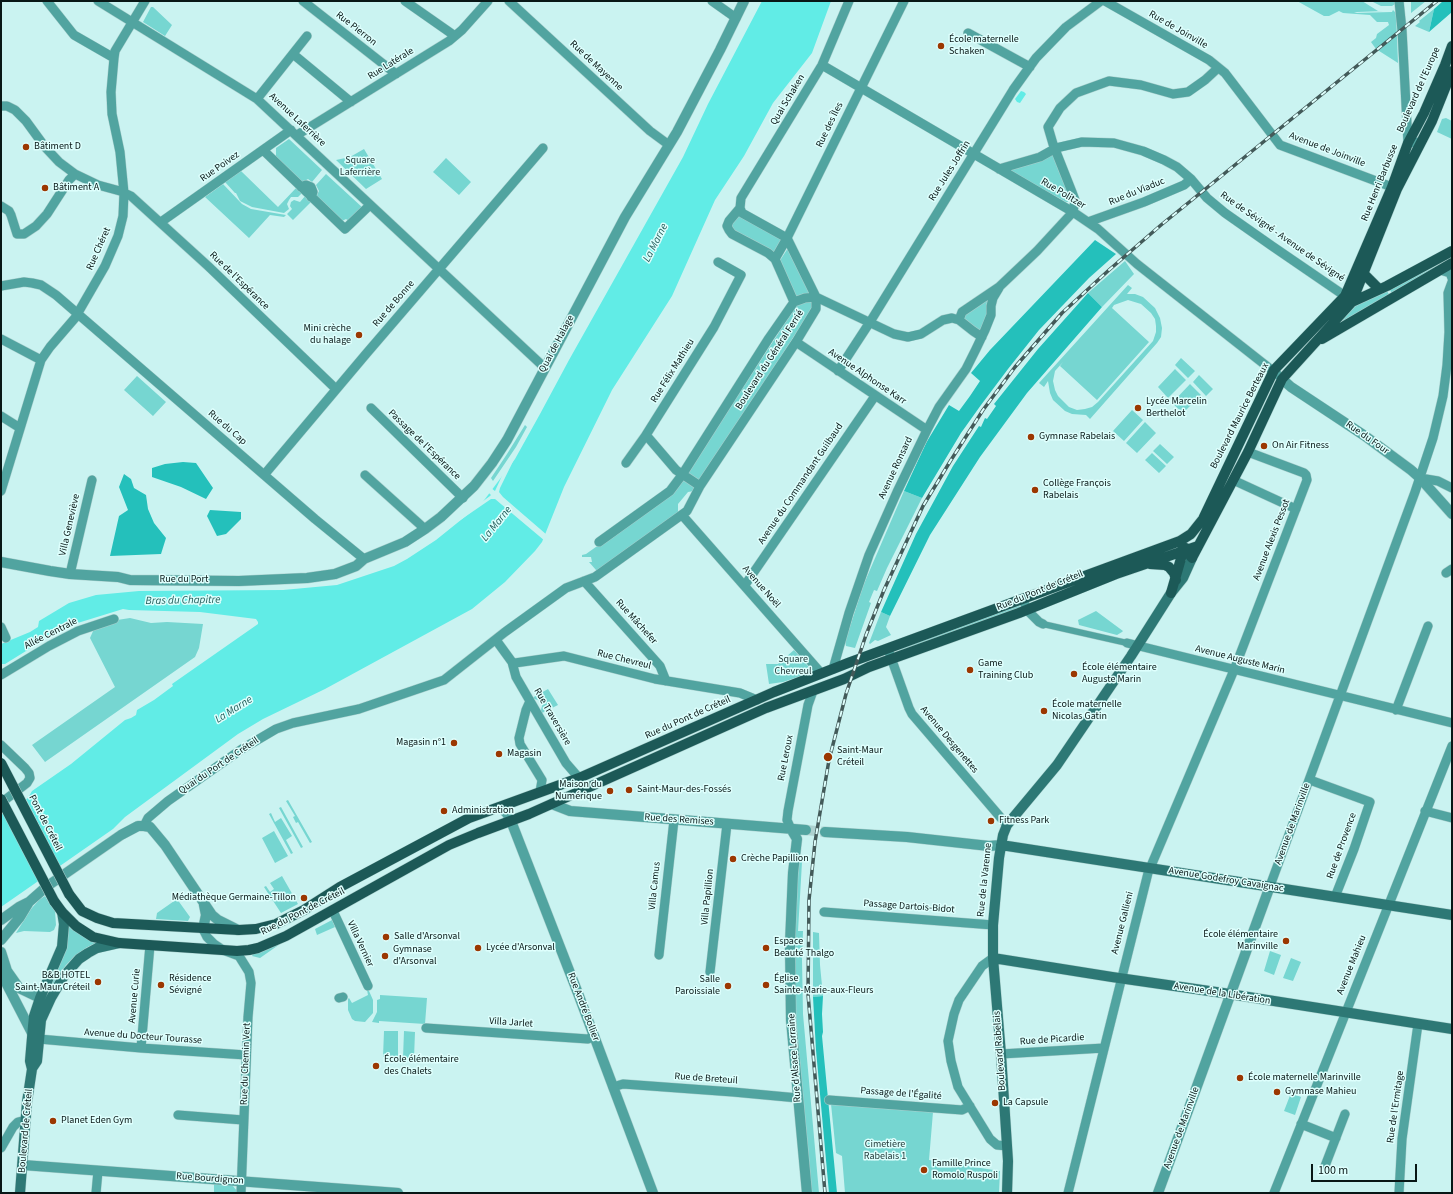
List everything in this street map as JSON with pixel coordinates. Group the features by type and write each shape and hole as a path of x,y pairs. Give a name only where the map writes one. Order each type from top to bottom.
{"main road":[{"name":"Boulevard de l'Europe","path":"1408,143 1424,113 1452,46"},
{"path":"1421,142 1433,119 1452,71"},
{"name":"Rue Henri Barbusse","path":"1349,299 1364,274 1397,189 1421,142"},
{"name":"Rue Henri Barbusse","path":"1349,299 1408,143"},
{"path":"1349,299 1379,290 1452,251"},
{"name":"Boulevard Maurice Berteaux","path":"1315,343 1452,263"},
{"path":"1364,274 1379,290"},
{"name":"Boulevard Maurice Berteaux","path":"1198,546 1248,452 1282,379 1315,343 1349,299"},
{"name":"Boulevard Maurice Berteaux","path":"1191,534 1203,519 1274,370 1349,299"},
{"name":"Rue du Pont de Créteil","path":"1186,550 1191,534"},
{"name":"Rue de la Varenne","path":"992,958 993,925 1002,835 1008,825 1057,765 1132,645 1183,578 1186,550 1198,546"},
{"path":"1171,593 1182,555 1186,550"},
{"name":"Rue du Pont de Créteil","path":"1,799 54,901 62,912 76,926 93,937 119,943 223,950 249,950 258,948 286,936 449,845 552,804 766,708 823,687 869,667 1027,610 1075,589 1186,550"},
{"name":"Rue du Pont de Créteil","path":"69,894 82,911 107,921 223,930 266,927 285,920 340,887 469,818 579,778 794,684 887,648 1023,599 1186,550"},
{"path":"1145,564 1165,565 1169,567 1174,573 1176,580"},
{"path":"823,687 833,669"},
{"path":"812,691 822,673"},
{"path":"794,684 799,688 800,696"},
{"name":"Pont de Créteil","path":"1,763 69,894"},
{"name":"Avenue Godefroy Cavaignac","path":"1001,845 1452,915"},
{"name":"Boulevard de Créteil","path":"44,1001 62,947 64,924 62,912"},
{"name":"Boulevard de Créteil","path":"20,1193 32,1069 30,1061 36,1036 34,1016 64,976 79,960 97,948 119,943"},
{"name":"Avenue de la Libération","path":"992,958 1452,1029"},
{"name":"Boulevard Rabelais","path":"992,958 1001,1054 1007,1146 1007,1193"}],"street":[{"path":"47,1 74,35 114,58"},
{"name":"Avenue Laferrière","path":"98,1 257,99 545,368"},
{"name":"Rue Chéret","path":"1,491 41,360 50,346 78,312 106,266 118,236 123,216 124,193 120,152 112,114 111,92 114,58 115,51 145,1"},
{"name":"Rue Pierron","path":"303,1 396,74"},
{"path":"405,1 455,36"},
{"name":"Rue Latérale","path":"294,133 351,102 455,36 488,1"},
{"name":"Rue de Mayenne","path":"509,1 650,131 669,145"},
{"path":"712,1 736,18"},
{"name":"Quai de Halage","path":"364,559 404,542 444,515 463,498 492,463 503,446 625,217 669,145 744,1"},
{"name":"Quai Schaken","path":"740,208 741,198 822,65 849,1"},
{"name":"Rue des Îles","path":"775,258 787,238 904,1"},
{"name":"Rue Jules Joffrin","path":"838,371 870,322 1013,90 1036,58 1066,27 1102,1"},
{"name":"Rue de Joinville","path":"1105,1 1209,60 1218,68"},
{"name":"Rue Henri Barbusse","path":"1399,1 1403,37 1408,143"},
{"path":"968,33 1030,67"},
{"path":"257,99 307,36"},
{"path":"293,54 351,102"},
{"name":"Rue Politzer","path":"822,65 1088,222 1137,264 1274,370"},
{"path":"959,320 962,312 999,287 1037,251 1073,212 1075,200 1056,148 1053,144 1048,127 1060,108 1076,93 1109,81 1141,85 1173,94 1188,92 1205,80 1218,68"},
{"name":"Avenue de Joinville","path":"1218,68 1225,73 1280,145 1392,187"},
{"name":"Rue de l'Espérance","path":"1,106 7,106 15,110 26,121 44,147 59,162 75,174 98,185 131,196 161,222 336,389"},
{"name":"Rue Poivez","path":"161,222 263,150 294,133"},
{"name":"Rue de Sévigné - Avenue de Sévigné","path":"999,169 1040,157 1056,148 1082,142 1114,143 1143,151 1164,160 1191,179 1207,198 1225,213 1349,299"},
{"path":"1408,143 1421,142"},
{"name":"Rue de Bonne","path":"264,475 543,148"},
{"path":"263,150 345,229 370,205"},
{"path":"1,206 9,211 17,234 24,234 36,226 47,214 69,180 75,174"},
{"name":"Rue du Viaduc","path":"1088,222 1171,191 1184,185 1191,179"},
{"path":"775,258 732,234 729,230 727,226 729,221 740,208 742,212 787,238 816,297"},
{"name":"Boulevard du Général Ferrié","path":"599,542 670,491 682,475 769,338 794,302 775,258"},
{"name":"Rue Félix Mathieu","path":"646,435 714,327 741,275 718,262"},
{"path":"1440,270 1450,273 1452,278"},
{"name":"Rue du Cap","path":"1,286 24,282 41,285 56,295 78,312 264,475 364,559"},
{"name":"Avenue de Marinville","path":"1158,1193 1420,478 1436,428 1444,396 1449,332 1448,292 1452,282"},
{"name":"Avenue Ronsard","path":"833,669 849,613 870,555 897,492 926,430 939,407 966,369 982,337 991,315 991,306 999,287"},
{"path":"794,302 805,298 816,297 894,334 908,337 921,334 943,320 952,318 959,320 973,332 982,337"},
{"name":"Boulevard du Général Ferrié","path":"496,640 566,588 595,577 687,511 700,486 796,342 816,308 816,297"},
{"path":"980,300 984,299 988,301 991,306"},
{"path":"1,339 41,360"},
{"name":"Avenue Alphonse Karr","path":"796,342 926,430"},
{"name":"Rue du Four","path":"1274,370 1291,387 1365,436 1420,478 1452,514"},
{"name":"Avenue du Commandant Guilbaud","path":"745,585 875,396"},
{"name":"Passage de l'Espérance","path":"371,408 463,498"},
{"path":"1,416 20,428"},
{"path":"626,464 646,435 676,470 700,486"},
{"name":"Avenue Alexis Pessot","path":"1234,670 1307,480 1304,473 1248,452"},
{"path":"365,475 425,529"},
{"path":"1420,478 1438,481 1452,488"},
{"name":"Villa Geneviève","path":"70,574 92,480"},
{"path":"1233,480 1296,509"},
{"name":"Avenue Noël","path":"682,515 822,673"},
{"name":"Rue du Port","path":"1,562 70,574 118,577 130,580 271,581 335,574 356,566 364,559"},
{"name":"Rue Mâchefer","path":"584,581 660,666 666,681"},
{"path":"1023,599 1027,610"},
{"name":"Avenue Auguste Marin","path":"1027,610 1043,624 1452,723"},
{"name":"Allée Centrale","path":"1,675 78,632 114,619"},
{"path":"1396,710 1428,626"},
{"path":"1,628 6,638"},
{"path":"496,640 512,662"},
{"name":"Quai du Port de Créteil","path":"144,826 148,818 168,801 242,749 276,729 293,723 359,709 436,683 451,675 496,640"},
{"path":"887,648 891,660"},
{"name":"Rue Chevreul","path":"512,662 522,663 548,657 564,656 666,681 740,693 757,700"},
{"name":"Avenue Desgenettes","path":"891,660 912,714 1008,825"},
{"name":"Rue Traversière","path":"512,662 516,677 566,763 579,778"},
{"name":"Avenue Gallieni","path":"1068,1193 1150,868 1234,670"},
{"name":"Rue Leroux","path":"791,829 787,820 788,811 812,691"},
{"path":"530,701 526,710 519,738 520,744 542,780 540,792"},
{"path":"1,744 25,768 29,773 30,778 24,786 1,803"},
{"name":"Avenue Mahieu","path":"1274,1193 1452,746"},
{"name":"Rue de Provence","path":"1310,780 1370,802 1354,849 1335,897"},
{"name":"Rue des Remises","path":"552,804 570,811 806,830"},
{"path":"499,807 506,813 511,821"},
{"path":"1426,812 1452,818"},
{"name":"Villa Camus","path":"658,955 674,820"},
{"name":"Rue André Bollier","path":"511,821 653,1193"},
{"name":"Villa Papillion","path":"710,972 727,824"},
{"path":"1,920 121,834 138,826 144,826 150,827 164,844 204,905 218,920 239,930"},
{"name":"Rue d'Alsace Lorraine","path":"791,829 797,839 792,891 790,982 791,1020 807,1193"},
{"path":"825,832 906,837 989,846 1001,845"},
{"path":"1,940 20,917 28,902"},
{"path":"203,929 206,915 204,905"},
{"name":"Villa Vernier","path":"333,911 368,986"},
{"name":"Passage Dartois-Bidot","path":"824,912 993,925"},
{"name":"Rue du Chemin Vert","path":"203,929 207,937 223,950 240,956 249,972 252,983 246,1055 241,1193"},
{"path":"223,930 217,939 223,950"},
{"name":"Avenue Curie","path":"142,1048 150,945"},
{"path":"1,952 7,971 18,988 44,1001"},
{"path":"992,958 982,966 959,1000 954,1014 948,1041 954,1075 958,1087 994,1144 1007,1146"},
{"path":"1,973 36,1036"},
{"name":"Rue de l'Ermitage","path":"1399,1193 1402,1139 1418,1024"},
{"name":"Villa Jarlet","path":"426,1028 588,1039 594,1036"},
{"name":"Avenue du Docteur Tourasse","path":"36,1036 142,1048 246,1055"},
{"name":"Rue de Picardie","path":"1001,1054 1104,1048"},
{"name":"Rue de Breteuil","path":"613,1087 623,1084 798,1098"},
{"name":"Passage de l'Égalité","path":"829,1100 962,1110 970,1106"},
{"path":"1325,1166 1345,1114"},
{"path":"178,1115 243,1120"},
{"path":"1,1148 13,1127 18,1122 26,1120"},
{"path":"1301,1124 1336,1138"},
{"name":"Rue Bourdignon","path":"23,1165 241,1181 324,1190 398,1193"},
{"path":"96,1193 98,1170"}],"green space":[{"path":"1297,1 1362,1 1378,11 1383,11 1354,13 1392,12 1393,10 1396,13 1398,63 1376,49 1371,42 1376,38 1377,34 1389,25 1388,22 1377,22 1370,15 1343,13 1339,11 1329,16 1324,16"},
{"path":"1371,1 1395,1 1395,4 1392,6 1381,6"},
{"path":"1411,1 1426,1 1411,13"},
{"path":"151,7 153,7 172,25 165,36 143,22"},
{"path":"1434,9 1429,32 1415,26 1420,22 1419,21"},
{"path":"1446,118 1452,121 1452,139 1437,132 1442,119"},
{"path":"289,139 322,170 312,182 308,179 301,183 274,158 276,155 276,148"},
{"name":"Square Laferrière","path":"364,149 382,179 366,189 336,160 350,157"},
{"path":"1053,153 1072,198 1068,202 1013,173 1012,171 1012,169"},
{"path":"446,158 471,182 459,195 433,172"},
{"path":"241,171 278,207 297,187 303,192 298,197 291,197 287,204 289,209 284,213 252,207 240,201 236,193 225,182"},
{"path":"326,174 363,208 350,222 346,219 342,221 316,197 319,191 316,185"},
{"path":"223,184 242,204 251,209 286,215 284,217 270,215 249,238 205,197"},
{"path":"306,195 312,201 293,220 287,214 292,209 290,206 291,202 294,200 300,202"},
{"path":"738,212 782,238 773,254 731,230 730,225"},
{"path":"788,248 813,300 813,307 694,491 688,492 678,504 678,514 596,574 596,570 589,562 592,562 591,557 582,557 582,555 586,554 665,498 686,474 797,305 779,262"},
{"path":"1125,261 1134,274 1102,307 1088,293"},
{"path":"1436,266 1437,267 1392,294 1390,290"},
{"path":"1128,285 1132,288 1127,294 1135,294 1143,297 1155,308 1160,318 1162,328 1161,337 1090,419 1086,415 1072,414 1065,411 1053,400 1048,381 1044,387 1039,383","holes":["1128,300 1141,304 1155,319 1156,332 1153,341 1092,407 1077,410 1069,407 1058,396 1055,390 1053,381 1055,371 1063,362 1060,366 1097,400 1149,342 1112,308 1114,305"]},
{"path":"999,287 982,337 959,320"},
{"path":"1387,291 1390,296 1339,324 1354,306"},
{"path":"1181,358 1195,371 1188,378 1175,365"},
{"path":"1175,369 1186,380 1168,398 1158,387"},
{"path":"1199,375 1213,389 1206,396 1193,382"},
{"path":"137,376 166,402 153,416 124,390"},
{"path":"1190,384 1201,395 1183,413 1172,403"},
{"path":"1132,410 1143,420 1124,441 1113,431"},
{"path":"1145,422 1156,433 1137,453 1126,443"},
{"path":"525,425 527,427 516,447 493,481 491,478"},
{"path":"1160,444 1174,457 1167,464 1153,451"},
{"path":"1152,453 1166,466 1159,473 1145,460"},
{"path":"904,491 922,498 877,591 874,590 855,648 846,646 845,642 863,586"},
{"path":"1018,606 1021,607 902,653 900,649"},
{"path":"1096,611 1123,631 1117,635 1079,625 1078,620"},
{"path":"881,612 890,616 886,627 891,635 878,641 875,640 870,644 869,643"},
{"path":"130,618 151,623 167,622 203,624 199,648 195,657 45,762 32,745 115,687 90,638 94,629 111,621"},
{"name":"Square Chevreul","path":"794,650 808,666 810,669 809,671 798,677 783,682 769,684 766,664 778,664"},
{"path":"548,689 558,705 540,714 543,702 532,698"},
{"path":"288,800 312,842 310,843 298,822 296,823 293,817 295,816 286,801"},
{"path":"281,807 303,847 301,848 279,808"},
{"path":"271,813 275,822 281,818 292,836 286,840 293,853 291,854 269,814"},
{"path":"274,831 288,856 275,863 262,838"},
{"path":"799,862 802,862 798,931 803,931 803,1014 819,1193 811,1193 795,1022 793,959 796,890"},
{"path":"282,876 298,904 281,913 264,887 266,886 270,892 274,889 270,883"},
{"path":"45,896 55,911 56,925 54,930 50,932 24,931 16,933 31,909 40,899"},
{"path":"177,899 190,917 188,921 156,919 157,913"},
{"path":"332,920 335,927 317,935 315,929"},
{"path":"69,925 96,943 75,956 66,965 52,986 50,984"},
{"path":"813,932 819,933 823,996 813,997"},
{"path":"280,943 260,958 252,956 254,953"},
{"path":"1270,951 1281,955 1274,975 1264,971"},
{"path":"1291,958 1301,962 1293,981 1283,978"},
{"path":"367,990 369,991 373,1000 373,1013 365,1022 355,1021 352,1019 348,1010 348,999 349,998 352,1003 368,995"},
{"path":"380,995 427,998 425,1024 379,1021 379,1023 372,1022 377,1012 377,1000 380,999"},
{"path":"384,1031 398,1031 398,1058 383,1057"},
{"path":"404,1031 415,1032 414,1058 403,1058"},
{"path":"1291,1093 1301,1097 1295,1115 1284,1111"},
{"name":"Cimetière Rabelais 1","path":"831,1104 933,1112 929,1160 1000,1171 999,1193 845,1193 842,1156 836,1153"},
{"path":"214,1184 232,1185 237,1191 236,1193 214,1193"}],"shaded area":[{"path":"1443,1 1452,1 1452,12 1429,32 1434,9"},
{"path":"1095,240 1116,254 1089,278 1039,330 961,433 922,498 904,491 926,443 949,405 959,411 980,381 971,373 990,350"},
{"path":"1088,293 1102,307 1027,393 980,457 930,535 890,616 881,612 916,534 953,466 979,426 981,427 985,418 987,419 996,406 994,404 1038,349"},
{"path":"183,462 196,463 213,488 206,499 181,487 152,477 152,468 165,464"},
{"path":"124,474 131,479 134,488 146,495 148,509 154,523 166,538 161,554 110,556 119,516 128,510 119,487"},
{"path":"210,510 241,512 241,519 226,534 217,536 207,516"},
{"path":"823,996 822,1036 837,1193 829,1193 816,1050 813,997"}],"water":[{"path":"762,1 831,1 812,53 773,103 744,156 715,200 672,296 612,390 564,487 542,542 535,551 505,582 472,609 325,689 263,719 238,734 125,817 113,829 1,907 1,815 28,798 32,791 71,764 125,720 136,715 137,710 154,700 173,686 172,684 258,624 258,622 256,619 200,612 123,609 55,630 5,664 1,664 1,644 30,632 38,627 39,621 69,603 96,595 139,591 283,590 337,585 394,566 407,559 436,540 482,503 515,459 683,157 708,104"},
{"path":"1021,91 1026,94 1020,103 1015,99"}],"pier":[{"path":"528,431 499,492 547,535 545,541 495,499 491,499 459,521 458,520 491,495 488,492 491,488 495,491 506,467"},
{"path":"25,797 61,868 40,883 3,811"}],"tunnel":[{"path":"806,830 825,832"}],"railway":[{"path":"825,1193 808,994 809,900 815,842 829,760 846,694 866,635 884,590 923,506 983,410 1015,367 1062,313 1161,225 1437,1"}],"place":[{"name":"École maternelle Schaken","path":"941,46"},
{"name":"Bâtiment D","path":"26,147"},
{"name":"Bâtiment A","path":"45,188"},
{"name":"Mini crèche du halage","path":"359,335"},
{"name":"Lycée Marcelin Berthelot","path":"1138,408"},
{"name":"Gymnase Rabelais","path":"1031,437"},
{"name":"On Air Fitness","path":"1264,446"},
{"name":"Collège François Rabelais","path":"1035,490"},
{"name":"Game Training Club","path":"970,670"},
{"name":"École élémentaire Auguste Marin","path":"1074,674"},
{"name":"École maternelle Nicolas Gatin","path":"1044,711"},
{"name":"Magasin n°1","path":"454,743"},
{"name":"Magasin","path":"499,754"},
{"name":"Saint-Maur Créteil","path":"828,757"},
{"name":"Saint-Maur-des-Fossés","path":"629,790"},
{"name":"Maison du Numérique","path":"610,791"},
{"name":"Administration","path":"444,811"},
{"name":"Fitness Park","path":"991,821"},
{"name":"Crèche Papillion","path":"733,859"},
{"name":"Médiathèque Germaine-Tillon","path":"304,898"},
{"name":"Salle d'Arsonval","path":"386,937"},
{"name":"École élémentaire Marinville","path":"1286,941"},
{"name":"Lycée d'Arsonval","path":"478,948"},
{"name":"Espace Beauté Thalgo","path":"766,948"},
{"name":"Gymnase d'Arsonval","path":"385,956"},
{"name":"B&B HOTEL Saint-Maur Créteil","path":"98,982"},
{"name":"Résidence Sévigné","path":"161,985"},
{"name":"Église Sainte-Marie-aux-Fleurs","path":"766,985"},
{"name":"Salle Paroissiale","path":"728,986"},
{"name":"École élémentaire des Chalets","path":"376,1066"},
{"name":"École maternelle Marinville","path":"1240,1078"},
{"name":"Gymnase Mahieu","path":"1277,1092"},
{"name":"La Capsule","path":"995,1103"},
{"name":"Planet Eden Gym","path":"53,1121"},
{"name":"Famille Prince Romolo Ruspoli","path":"924,1170"}],"water label":[{"name":"La Marne","path":"656,243"},
{"name":"La Marne","path":"497,524"},
{"name":"Bras du Chapitre","path":"183,601"},
{"name":"La Marne","path":"234,710"}]}
